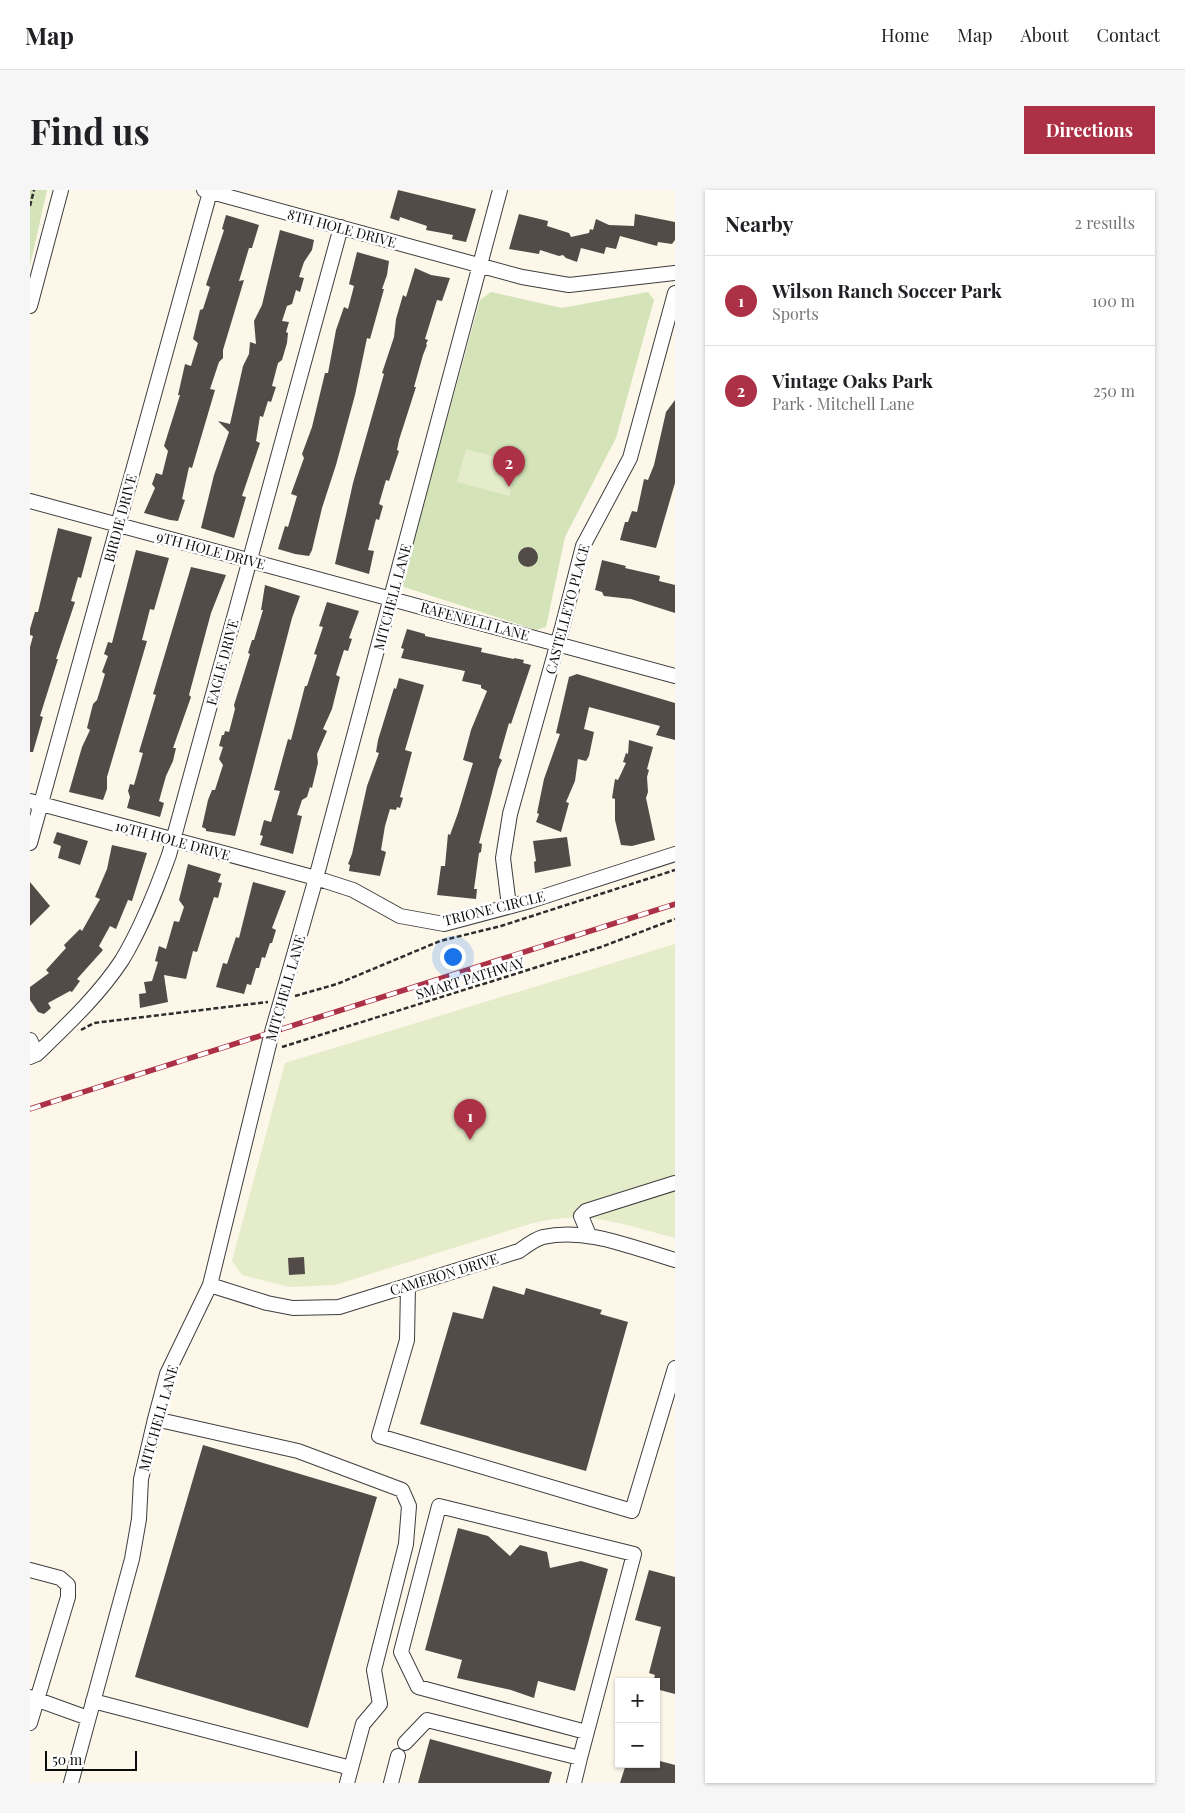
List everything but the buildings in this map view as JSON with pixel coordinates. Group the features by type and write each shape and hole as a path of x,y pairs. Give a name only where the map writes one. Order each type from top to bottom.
{"street":[{"path":"30,306 62,190"},
{"name":"MITCHELL LANE","path":"71,1783 132,1559 139,1519 141,1479 167,1374 210,1285 269,1044 316,878 500,190"},
{"name":"8TH HOLE DRIVE","path":"207,191 522,277 569,285 675,273"},
{"name":"BIRDIE DRIVE","path":"30,843 36,803 118,525 207,191"},
{"name":"EAGLE DRIVE","path":"34,1055 83,1010 122,960 152,901 173,841 341,227"},
{"name":"CASTELLETO PLACE","path":"509,906 503,858 510,814 558,644 583,546 630,458 675,293"},
{"name":"9TH HOLE DRIVE","path":"30,501 391,598"},
{"name":"RAFENELLI LANE","path":"391,598 675,676"},
{"name":"10TH HOLE DRIVE","path":"36,803 316,878"},
{"name":"TRIONE CIRCLE","path":"316,878 353,890 400,916 444,924 530,901 675,854"},
{"path":"30,1040 34,1055"},
{"path":"589,1235 581,1216 586,1210 675,1183"},
{"name":"CAMERON DRIVE","path":"210,1285 267,1303 293,1308 339,1307 519,1251 541,1237 567,1234 589,1235 675,1260"},
{"path":"408,1286 407,1340 379,1436 632,1511 675,1368"},
{"path":"155,1419 298,1451 402,1490 409,1506 406,1544 374,1670 380,1704 363,1724 346,1783"},
{"path":"574,1783 634,1554 439,1506 401,1652 418,1686 586,1732"},
{"path":"30,1723 33,1698 68,1597 68,1585 60,1578 31,1574"},
{"path":"33,1698 88,1718"},
{"path":"93,1701 351,1768"},
{"path":"405,1743 427,1720 580,1758"},
{"path":"391,1783 398,1756"}],"path":[{"path":"30,206 34,190"},
{"path":"293,997 337,984 440,941 501,926 675,870"},
{"name":"SMART PATHWAY","path":"269,1044 281,1048 601,946 675,919"},
{"path":"74,1034 94,1023 270,1001"}],"green space":[{"path":"30,190 47,190 30,266"},
{"path":"491,292 562,308 648,292 654,300 616,438 565,537 546,627 536,630 401,586 480,300"},
{"path":"466,449 518,463 509,496 457,482"},
{"path":"675,944 675,1238 605,1220 589,1218 553,1219 533,1223 335,1285 290,1287 242,1275 232,1261 285,1063"}],"railway":[{"path":"30,1109 675,904"}],"place":[{"name":"Vintage Oaks Park","path":"509,487"},
{"name":"Wilson Ranch Soccer Park","path":"470,1140"}]}
